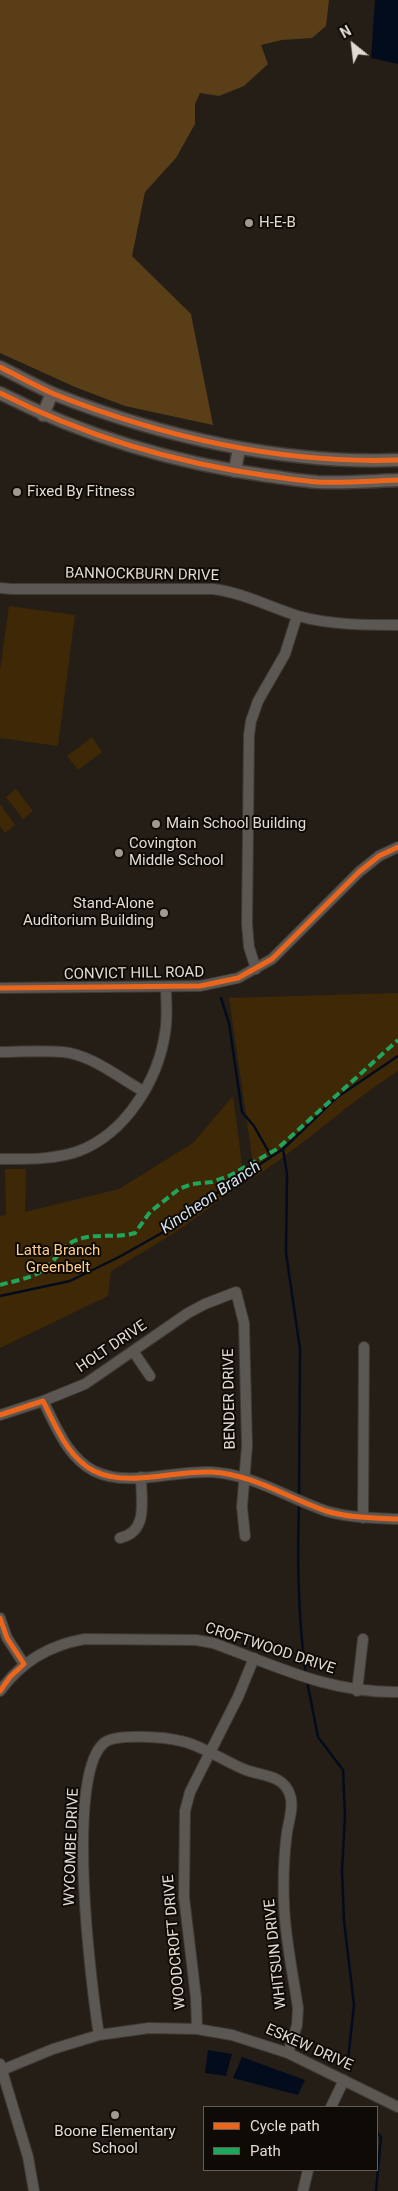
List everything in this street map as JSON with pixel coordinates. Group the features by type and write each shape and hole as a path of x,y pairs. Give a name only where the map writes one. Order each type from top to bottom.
{"main road":[{"path":"0,367 52,393 104,412 167,431 239,448 320,458 398,460"},
{"path":"0,393 43,415 92,434 161,455 235,471 316,482 398,480"},
{"path":"43,415 52,393"},
{"path":"235,471 239,448"}],"street":[{"name":"BANNOCKBURN DRIVE","path":"0,588 213,589 238,593 297,616 336,623 398,625"},
{"path":"256,969 249,947 246,924 249,735 258,701 285,654 297,616"},
{"name":"CONVICT HILL ROAD","path":"0,988 166,987 218,984 238,978 256,969 284,948 368,864 398,847"},
{"path":"0,1159 50,1158 79,1151 111,1133 124,1119 153,1073 166,1030 166,987"},
{"path":"0,1052 63,1052 80,1056 96,1062 143,1091"},
{"name":"HOLT DRIVE","path":"0,1415 43,1401 85,1384 188,1313 236,1292"},
{"name":"BENDER DRIVE","path":"236,1292 244,1323 247,1446 242,1507 245,1536"},
{"path":"363,1518 364,1346"},
{"path":"133,1351 150,1376"},
{"path":"43,1401 66,1445 83,1464 107,1476 122,1478 210,1472 244,1478 342,1515 398,1519"},
{"path":"120,1538 130,1536 136,1531 141,1520 141,1477"},
{"path":"0,1618 3,1638 24,1664"},
{"path":"357,1691 362,1639"},
{"name":"CROFTWOOD DRIVE","path":"0,1692 10,1677 24,1664 56,1646 85,1640 196,1640 213,1643 295,1674 357,1691 398,1692"},
{"name":"WOODCROFT DRIVE","path":"196,2029 196,1998 184,1897 185,1811 190,1792 254,1658"},
{"name":"WYCOMBE DRIVE","path":"99,2035 84,1910 84,1808 94,1756 106,1741 115,1737 168,1738 182,1741 210,1753"},
{"name":"WHITSUN DRIVE","path":"210,1753 245,1770 279,1780 290,1794 291,1804 287,1834 284,1904 298,2017 288,2053"},
{"name":"ESKEW DRIVE","path":"1,2068 99,2035 149,2028 196,2029 232,2035 288,2053 398,2107"},
{"path":"1,2068 28,2158 34,2191"},
{"path":"331,2106 344,2080"},
{"path":"304,2191 308,2171"}],"green space":[{"path":"9,606 75,615 58,746 0,738 0,670"},
{"path":"92,737 102,752 78,770 67,756"},
{"path":"16,789 33,811 23,819 6,797"},
{"path":"0,804 15,825 5,833 0,826"},
{"path":"398,993 398,1071 255,1177 229,998"},
{"name":"Latta Branch Greenbelt","path":"233,1096 244,1180 213,1206 180,1229 111,1271 108,1296 0,1348 0,1216 6,1215 5,1169 26,1169 25,1212 119,1189 193,1143"}],"shaded area":[{"path":"0,0 329,0 326,26 312,38 282,40 261,45 268,64 244,86 219,96 200,93 195,104 195,124 176,158 145,192 132,256 191,314 213,425 125,406 75,387 0,353"}],"water":[{"path":"375,0 398,0 398,64 371,58"},
{"path":"208,2050 232,2054 226,2076 205,2073"},
{"path":"242,2057 305,2080 298,2095 233,2078"}],"waterway":[{"path":"221,998 229,1023 242,1112 254,1126 271,1156"},
{"name":"Kincheon Branch","path":"0,1296 70,1281 119,1257 176,1225 221,1190 283,1149 336,1098 398,1056"},
{"path":"283,1149 287,1174 286,1253 300,1349 299,1496"},
{"path":"299,1504 299,1590 306,1675"},
{"path":"307,1681 318,1737 343,1770 345,1815 342,1871 344,1921 354,2005 347,2069"},
{"path":"378,2134 381,2137 378,2169"},
{"path":"376,2191 378,2171"}],"marked path":[{"path":"0,1285 40,1272 69,1244 81,1238 120,1236 135,1233 150,1212 179,1189 192,1184 212,1182 229,1176 277,1149 398,1040"}],"cycle path":[{"path":"0,367 54,394 137,423 179,435 266,452 354,460 398,460"},
{"path":"0,393 97,435 199,464 312,482 398,480"},
{"path":"0,988 200,986 238,978 272,959 359,872 379,856 398,847"},
{"path":"0,1415 43,1401 63,1440 76,1458 94,1471 108,1476 137,1478 197,1472 226,1474 270,1487 326,1511 353,1516 398,1519"},
{"path":"0,1618 7,1638 24,1664 10,1677 0,1691"}],"place":[{"name":"H-E-B","path":"249,223"},
{"name":"Fixed By Fitness","path":"17,492"},
{"name":"Main School Building","path":"156,824"},
{"name":"Covington Middle School","path":"119,853"},
{"name":"Stand-Alone Auditorium Building","path":"164,913"},
{"name":"Boone Elementary School","path":"115,2115"}]}
